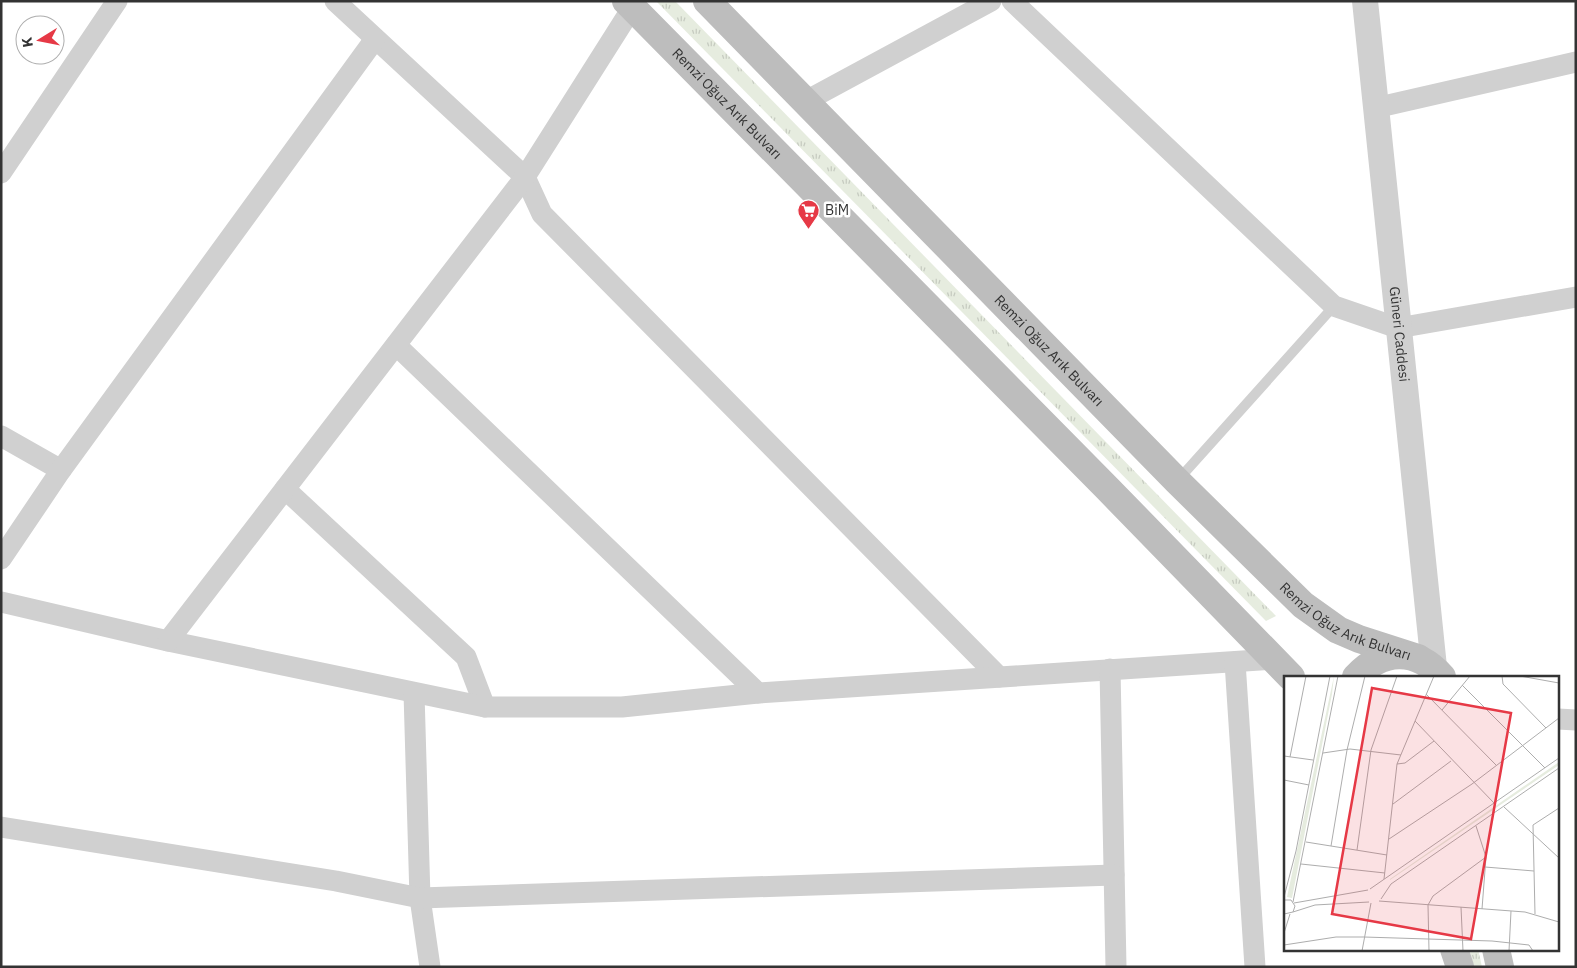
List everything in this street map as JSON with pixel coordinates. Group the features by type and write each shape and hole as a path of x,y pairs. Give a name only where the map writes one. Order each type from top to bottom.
{"main road":[{"name":"Remzi Oğuz Arık Bulvarı","path":"707,1 1177,481 1303,605 1338,630 1431,667"},
{"name":"Remzi Oğuz Arık Bulvarı","path":"629,4 1282,668"},
{"path":"1357,676 1366,666 1382,657 1400,654 1431,667"},
{"path":"1454,950 1460,967"},
{"path":"1496,950 1500,967"}],"street":[{"path":"1,173 117,1"},
{"path":"335,1 525,177 542,214 998,677"},
{"path":"806,101 991,1"},
{"path":"1012,1 1334,306 1398,328 1576,297"},
{"name":"Güneri Caddesi","path":"1364,1 1431,667"},
{"path":"168,641 525,177 629,4"},
{"path":"1,559 61,470 375,39"},
{"path":"1375,108 1576,62"},
{"path":"396,345 758,694"},
{"path":"1,436 61,470"},
{"path":"285,489 466,657 485,707"},
{"path":"1,602 168,641 485,707 622,708 758,694 1235,662 1282,668"},
{"path":"1235,662 1254,967"},
{"path":"1110,669 1116,967"},
{"path":"414,692 420,898 430,967"},
{"path":"1560,719 1576,720"},
{"path":"1,828 326,879 420,898 1114,875"}],"lane":[{"path":"1177,481 1334,306"}],"green space":[{"path":"656,1 675,1 1276,616 1266,621"},
{"path":"1469,950 1478,950 1482,967 1474,967"}],"place":[{"name":"BiM","path":"809,229"}]}
